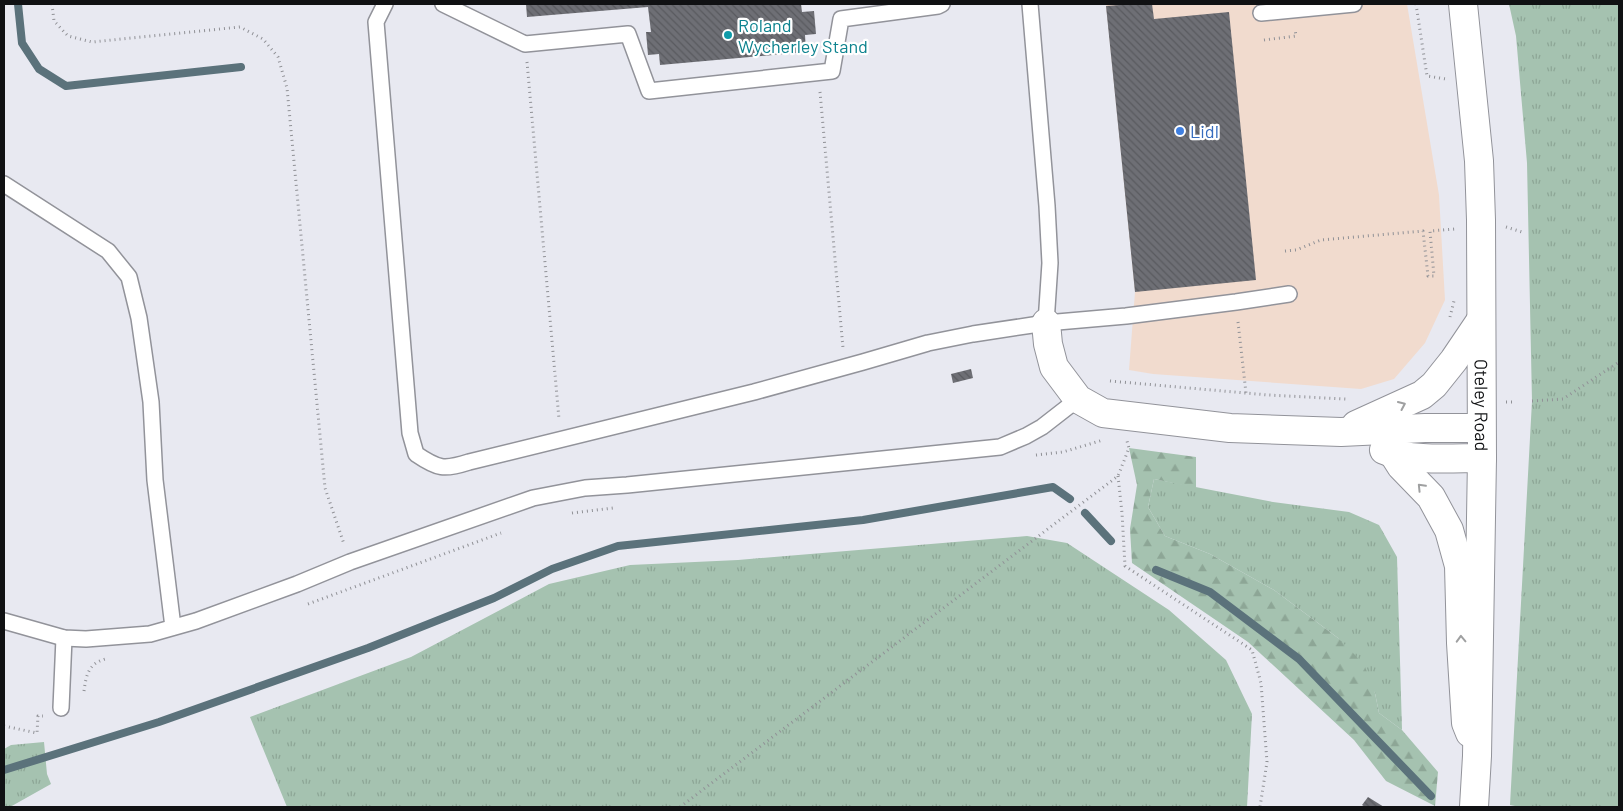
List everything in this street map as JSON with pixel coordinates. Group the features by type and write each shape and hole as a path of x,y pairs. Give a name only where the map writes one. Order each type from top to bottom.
{"street":[{"name":"Oteley Road","path":"1463,4 1479,161 1481,220 1482,458 1477,756 1474,807"},
{"path":"1341,432 1422,395 1434,385 1454,360 1481,320"},
{"path":"1046,323 1048,344 1054,367 1078,399 1125,425 1341,432 1425,428 1482,428"},
{"path":"1341,432 1394,454 1439,459 1482,458"},
{"path":"1394,454 1401,466 1431,497 1449,530 1459,566 1466,723 1477,756"}],"lane":[{"path":"385,4 376,22 410,433 416,454 433,465 452,468 469,462 754,392 928,343 972,334 1046,323 1126,316 1289,294"},
{"path":"443,4 525,44 628,34 648,91 832,71 841,19 942,4"},
{"path":"1030,4 1050,263 1046,323"},
{"path":"1261,13 1354,4"},
{"path":"4,184 108,251 129,277 139,318 151,402 155,480 173,628"},
{"path":"4,620 64,638 86,639 150,634 173,628 297,584 350,562 524,500 559,492 1000,447 1042,427 1078,399"},
{"path":"61,708 64,638"}],"path":[{"path":"52,4 54,21 68,36 92,42 240,27 263,39 278,57 287,88 325,488 350,562"},
{"path":"1416,4 1427,76 1450,79 1472,78"},
{"path":"525,44 559,425"},
{"path":"819,89 844,353"},
{"path":"1285,252 1296,250 1321,240 1423,230 1428,276 1434,276 1430,231 1455,229 1455,239"},
{"path":"1449,320 1454,297"},
{"path":"1236,302 1246,393"},
{"path":"1532,401 1563,399 1619,362"},
{"path":"1110,381 1246,393 1347,399"},
{"path":"1034,456 1063,452 1125,425 1129,448 1118,476 1125,566 1252,650 1261,683 1268,762 1260,807"},
{"path":"680,807 1118,476"},
{"path":"564,514 613,508"},
{"path":"299,606 384,577 509,530"},
{"path":"82,700 86,674 97,661 106,659"},
{"path":"4,726 37,733 38,716 46,716"}],"shaded area":[{"path":"1106,4 1407,4 1439,195 1445,300 1425,343 1394,379 1361,389 1153,374 1129,370 1135,292"}],"green space":[{"path":"1509,4 1619,4 1619,807 1520,807 1510,805 1532,401 1527,163 1516,36"},
{"path":"1129,448 1196,457 1196,488 1154,479 1148,507 1165,536 1210,554 1274,590 1338,638 1364,664 1375,693 1379,713 1402,730 1438,772 1435,806 1386,781 1354,740 1248,642 1132,563 1130,529 1137,485"},
{"path":"1154,479 1273,502 1349,512 1379,525 1397,557 1402,730 1379,713 1375,693 1338,638 1274,590 1210,554 1165,536 1148,507"},
{"path":"1027,536 1067,543 1169,610 1226,660 1252,714 1247,807 287,807 250,717 411,657 549,584 630,565 738,560"},
{"path":"44,742 47,774 51,784 10,807 4,807 4,749 11,745"}],"building":[{"name":"Roland Wycherley Stand","path":"526,4 801,4 802,12 814,11 816,34 805,35 806,52 660,65 659,54 648,55 646,32 651,32 648,7 527,17"},
{"name":"Lidl","path":"1152,4 1154,19 1229,12 1256,280 1135,292 1106,6"},
{"path":"971,369 973,378 953,383 951,374"},
{"path":"1368,797 1384,807 1365,807 1362,805"}],"waterway":[{"path":"18,4 22,43 39,69 66,86 241,67"},
{"path":"4,770 159,722 368,648 494,598 552,569 618,546 863,520 1053,487 1070,499"},
{"path":"1085,513 1111,541"},
{"path":"1156,570 1210,592 1299,659 1431,796"}],"place":[{"name":"Roland Wycherley Stand","path":"728,35"},
{"name":"Lidl","path":"1180,131"}]}
